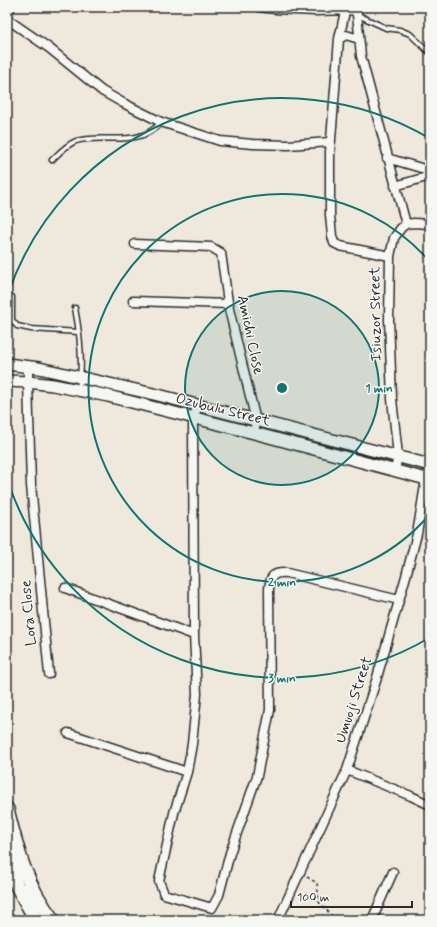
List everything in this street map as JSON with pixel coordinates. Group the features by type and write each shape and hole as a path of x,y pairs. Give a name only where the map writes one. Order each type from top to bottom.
{"main road":[{"name":"Ozubulu Street","path":"7,364 28,366 81,377 430,465"},
{"name":"Ozubulu Street","path":"7,381 28,382 108,396 395,470 428,480"},
{"path":"7,809 34,916"},
{"path":"7,857 17,886 34,916 53,920"}],"street":[{"path":"7,13 11,7"},
{"path":"259,7 275,9 345,9 355,11 357,14 361,56 387,158 406,224 430,224"},
{"path":"345,9 339,39 330,142 330,215 332,236 334,242 340,246 390,256"},
{"path":"7,19 49,48 102,90 123,104 161,122 220,141 253,144 330,142"},
{"path":"339,39 346,34 359,39"},
{"path":"387,158 430,172"},
{"path":"395,186 430,176"},
{"name":"Isiuzor Street","path":"395,470 398,456 392,392 389,319 390,256 394,238 406,224"},
{"name":"Amichi Close","path":"135,244 210,247 221,253 229,304 256,421"},
{"path":"133,300 229,304"},
{"name":"Lora Close","path":"28,366 31,485 49,674"},
{"path":"198,406 193,418 194,635 197,694 192,744 187,772 174,813 160,881 164,894 212,908 219,895 230,853 257,776 270,710 269,589 270,580 272,577 280,573 287,573 399,600"},
{"path":"254,433 256,421"},
{"name":"Umuoji Street","path":"278,920 347,770 376,681 399,600 417,534 430,468"},
{"path":"65,588 194,635"},
{"path":"68,733 187,772"},
{"path":"347,770 430,805"},
{"path":"372,920 393,872"}],"lane":[{"path":"357,14 386,28 400,30 410,34 430,53"},
{"path":"52,160 65,148 75,142 138,136 154,130 161,122"},
{"path":"12,297 12,320 17,326 79,332"},
{"path":"74,308 79,332 81,377 79,390"}],"path":[{"path":"300,873 317,883 319,902 336,920"}]}
